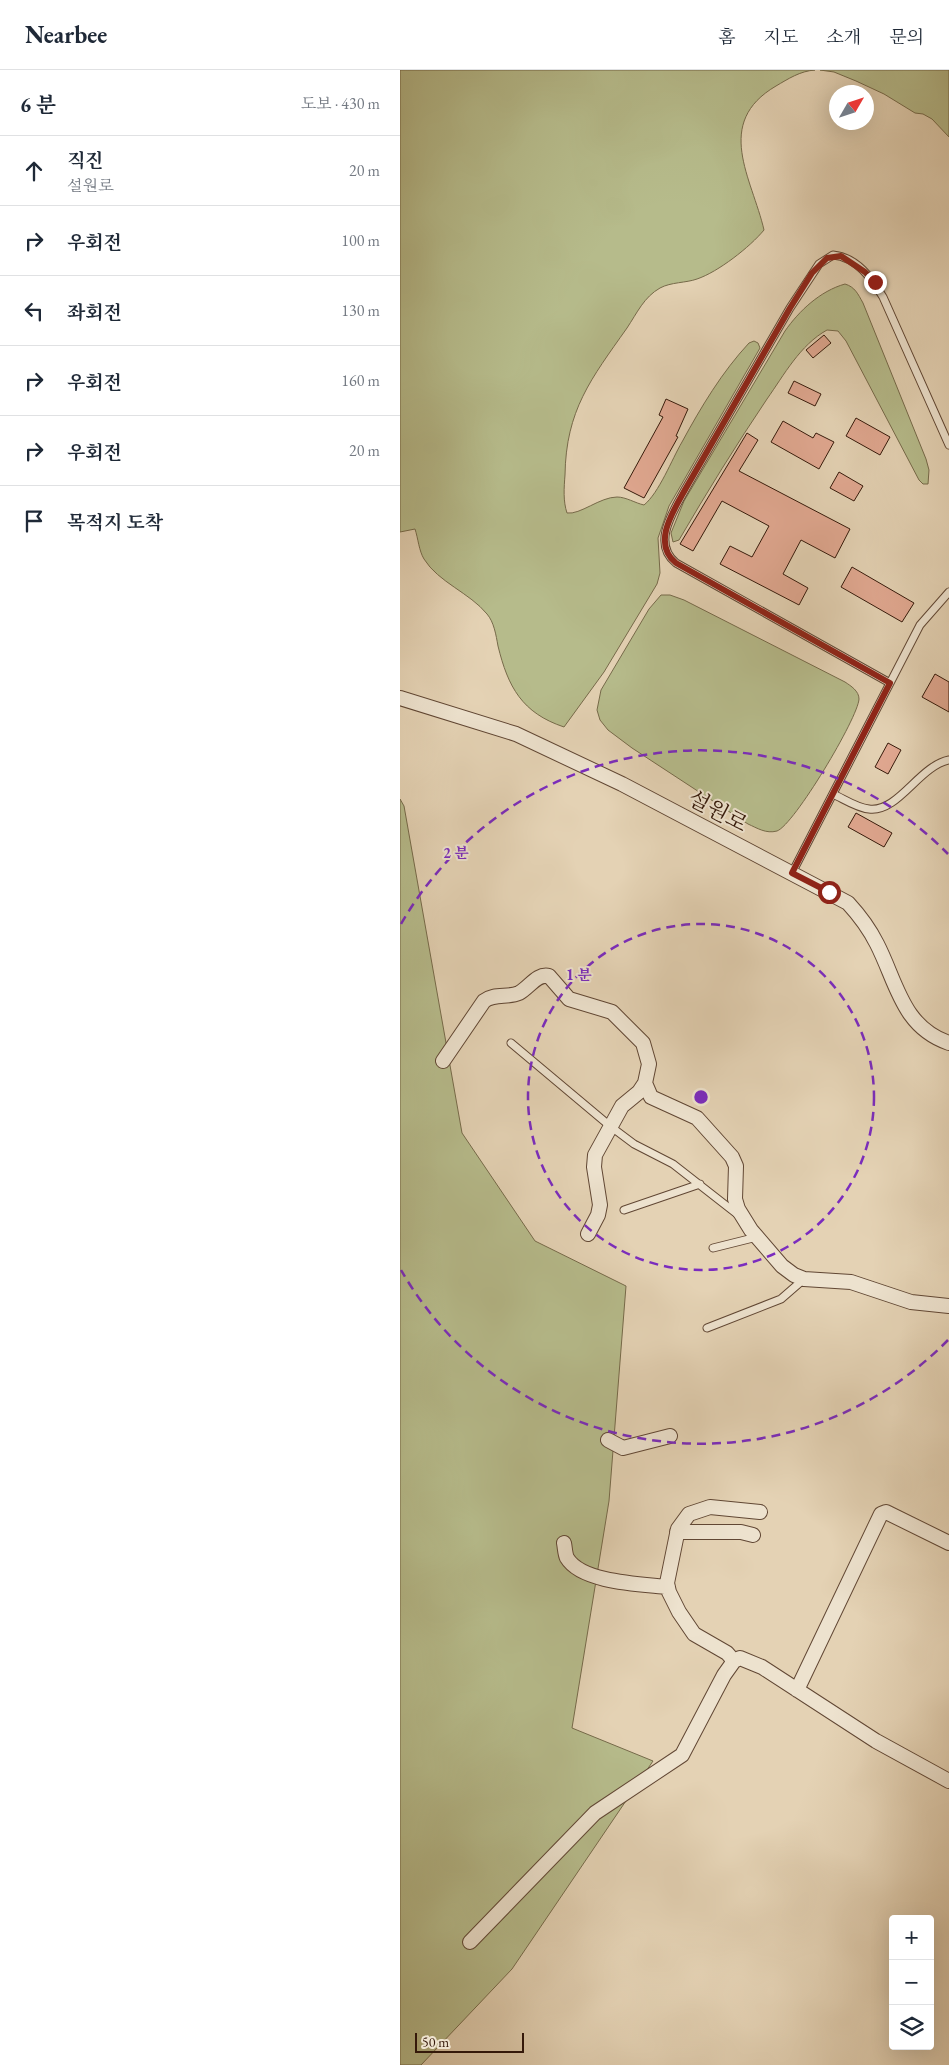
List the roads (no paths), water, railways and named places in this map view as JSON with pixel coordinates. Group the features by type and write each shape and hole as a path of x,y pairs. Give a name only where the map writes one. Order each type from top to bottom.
{"street":[{"name":"설원로","path":"400,698 516,734 622,784 848,903 862,918 878,946 908,1012 928,1034 949,1043"},
{"path":"443,1061 484,1001 489,998 519,993 538,978 546,975 553,979 569,999 608,1010 627,1024 643,1043 649,1064 646,1083 652,1097 697,1118 732,1157 736,1166 736,1199 738,1209 782,1266 804,1280 851,1282 911,1302 949,1306"},
{"path":"588,1234 598,1215 600,1205 594,1167 595,1155 622,1106 646,1083"},
{"path":"608,1440 623,1448 670,1436"},
{"path":"734,1661 728,1654 694,1634 679,1612 668,1586 677,1532 683,1519 700,1509 710,1507 760,1512"},
{"path":"797,1690 881,1514 886,1512 949,1543"},
{"path":"677,1532 736,1532 753,1535"},
{"path":"564,1543 566,1557 572,1564 600,1578 668,1586"},
{"path":"470,1942 595,1813 682,1755 734,1661 740,1658 762,1667 876,1741 949,1781"}],"lane":[{"path":"890,683 676,563 668,557 664,546 665,536 682,496 790,308 819,264 834,255 850,260 875,282 949,445"},
{"path":"792,873 920,625 949,592"},
{"path":"833,794 867,809 884,807 924,773 949,760"},
{"path":"511,1043 610,1126 634,1144 673,1164 746,1221"},
{"path":"624,1210 700,1184"},
{"path":"712,1248 757,1236"},
{"path":"707,1328 781,1299 804,1280"}]}
